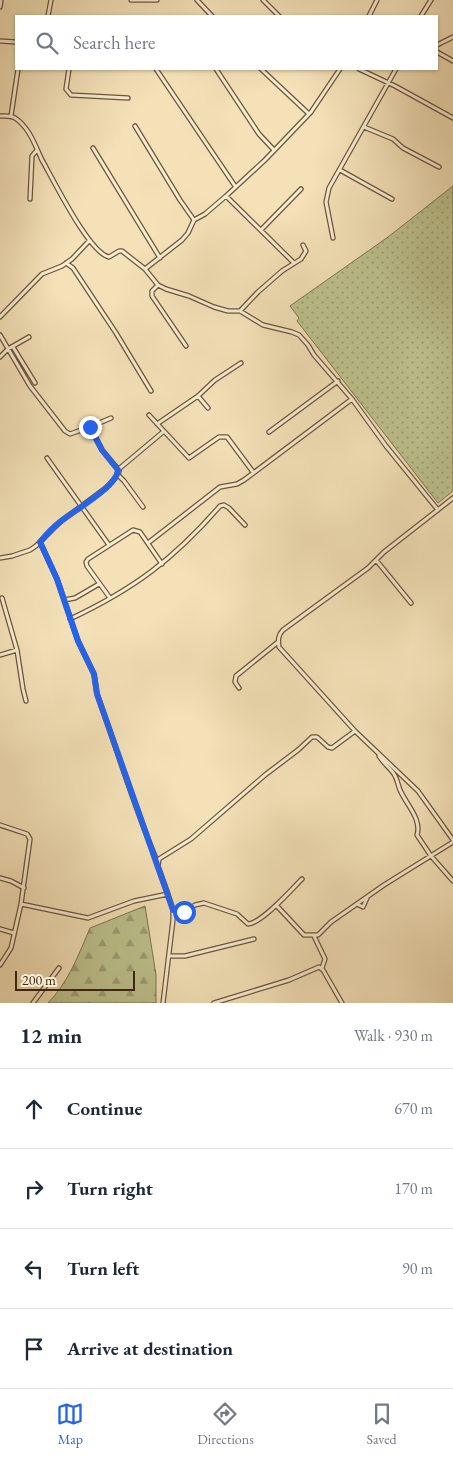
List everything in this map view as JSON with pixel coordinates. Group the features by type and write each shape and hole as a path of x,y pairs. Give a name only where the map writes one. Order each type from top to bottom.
{"street":[{"path":"0,0 0,7"},
{"path":"48,15 50,0"},
{"path":"131,0 157,0"},
{"path":"197,0 211,15"},
{"path":"263,0 278,15"},
{"path":"369,15 377,0"},
{"path":"422,15 432,0"},
{"path":"438,44 453,37"},
{"path":"0,41 15,42"},
{"path":"438,53 453,61"},
{"path":"11,116 18,70"},
{"path":"69,70 66,89 71,95 128,98"},
{"path":"157,70 235,186"},
{"path":"217,70 259,134 274,150"},
{"path":"262,70 309,114"},
{"path":"145,269 182,240 188,233 194,220 205,214 226,196 309,114 338,70"},
{"path":"361,70 453,118"},
{"path":"334,238 326,202 328,188 340,170 395,70"},
{"path":"0,116 11,116 29,132 37,150 89,240 106,256 122,251 145,269 158,285 214,307 228,311 240,311 263,325 300,335 438,510"},
{"path":"136,126 194,220"},
{"path":"364,127 393,139 403,148 439,167"},
{"path":"93,148 160,258"},
{"path":"30,199 32,156 37,150"},
{"path":"340,170 392,199"},
{"path":"261,230 302,190"},
{"path":"226,196 294,263"},
{"path":"0,317 42,274 66,263 89,240"},
{"path":"240,311 258,292 301,259 306,253 306,249 303,246"},
{"path":"66,263 73,268 152,391"},
{"path":"158,285 152,296 186,346"},
{"path":"0,335 30,386 67,433 70,434 111,418"},
{"path":"0,357 8,349 29,338"},
{"path":"13,347 35,383"},
{"path":"157,424 198,396 215,380 241,363"},
{"path":"269,432 338,381"},
{"path":"198,396 208,408"},
{"path":"148,543 220,487 241,482 352,399"},
{"path":"148,415 189,458 219,437 227,437 253,472"},
{"path":"0,558 30,550 60,522 107,487 118,475 118,470 102,450 90,427"},
{"path":"118,470 163,432"},
{"path":"47,458 110,545"},
{"path":"118,475 143,507"},
{"path":"276,905 304,935 318,935 331,922 453,841 418,790 355,732 279,647 278,642 283,630 317,606 453,498"},
{"path":"70,618 140,581 204,526 220,506 224,505 229,508 245,524"},
{"path":"110,598 86,562 110,545 133,530 140,532 162,564"},
{"path":"40,542 57,579 85,658 94,674 97,694 147,838 158,862 173,910 163,1003"},
{"path":"376,560 412,603"},
{"path":"64,600 75,598 99,584"},
{"path":"2,598 18,650 26,701"},
{"path":"239,688 236,676 278,642"},
{"path":"0,655 18,650"},
{"path":"158,862 162,857 191,838 264,775 298,750 312,737 317,737 328,747 332,748 355,732"},
{"path":"375,751 382,762 394,773 399,790 408,802 417,822 419,829 417,835 431,856 453,881"},
{"path":"0,824 26,834 30,839 24,888 11,948 0,966"},
{"path":"0,878 11,880 24,888"},
{"path":"173,910 184,912 195,905 204,903 237,914 248,924 253,923 276,905 302,879"},
{"path":"21,904 88,918 134,901 168,894"},
{"path":"357,904 363,907 367,897"},
{"path":"0,929 14,933"},
{"path":"314,936 325,960 322,968"},
{"path":"169,956 185,956 254,939"},
{"path":"214,1003 289,980 317,967 322,968"},
{"path":"33,1003 59,968"},
{"path":"322,968 342,1003"}],"green space":[{"path":"453,186 453,491 438,503 297,321 299,318 290,306 388,237"},
{"path":"145,906 156,975 156,1003 48,1003 67,977 90,928"}],"route":[{"path":"90,427 102,450 118,470 118,475 107,487 60,522 40,542 57,579 78,641 94,674 97,694 147,838 158,862 173,910 184,912"}]}
